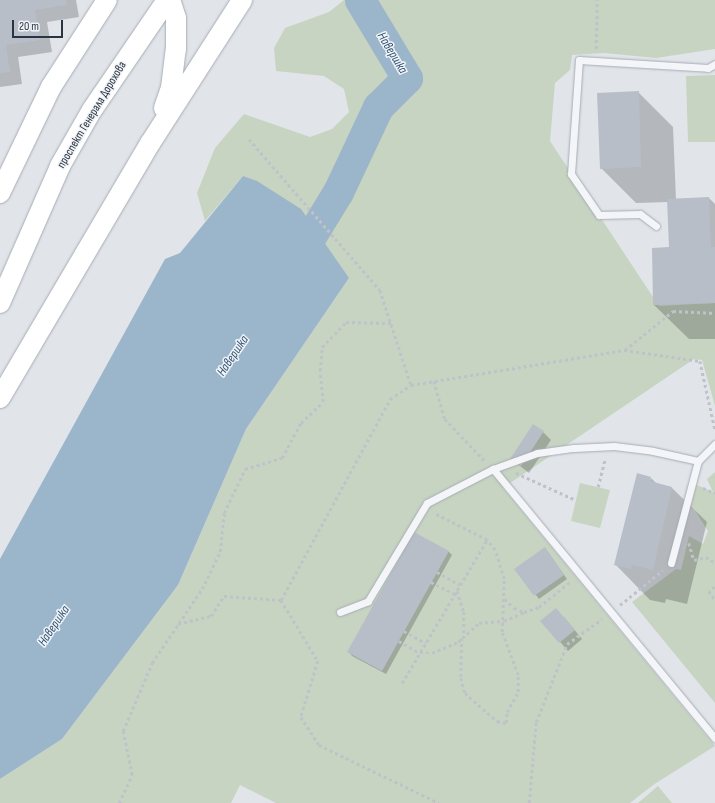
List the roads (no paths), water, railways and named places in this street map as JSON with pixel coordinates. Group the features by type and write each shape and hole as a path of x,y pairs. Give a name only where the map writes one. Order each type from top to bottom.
{"main road":[{"path":"0,193 51,88 107,0"},
{"path":"151,142 171,88 176,49 176,18 169,0"},
{"name":"проспект Генерала Дорохова","path":"0,303 26,239 60,166 92,110 169,0"},
{"path":"0,398 151,142 242,0"}],"lane":[{"path":"656,226 640,214 599,215 571,174 579,60 708,68 715,64"},
{"path":"671,563 698,462 715,444"},
{"path":"340,612 368,601 427,503 493,469 537,453 574,448 607,446 653,451 698,462"},
{"path":"493,469 715,738"}],"water":[{"path":"243,176 257,181 301,209 349,278 246,429 178,585 62,739 0,779 0,559 165,259 180,253"}],"waterway":[{"name":"Навершка","path":"292,267 338,192 378,107 407,78 360,0"}]}
